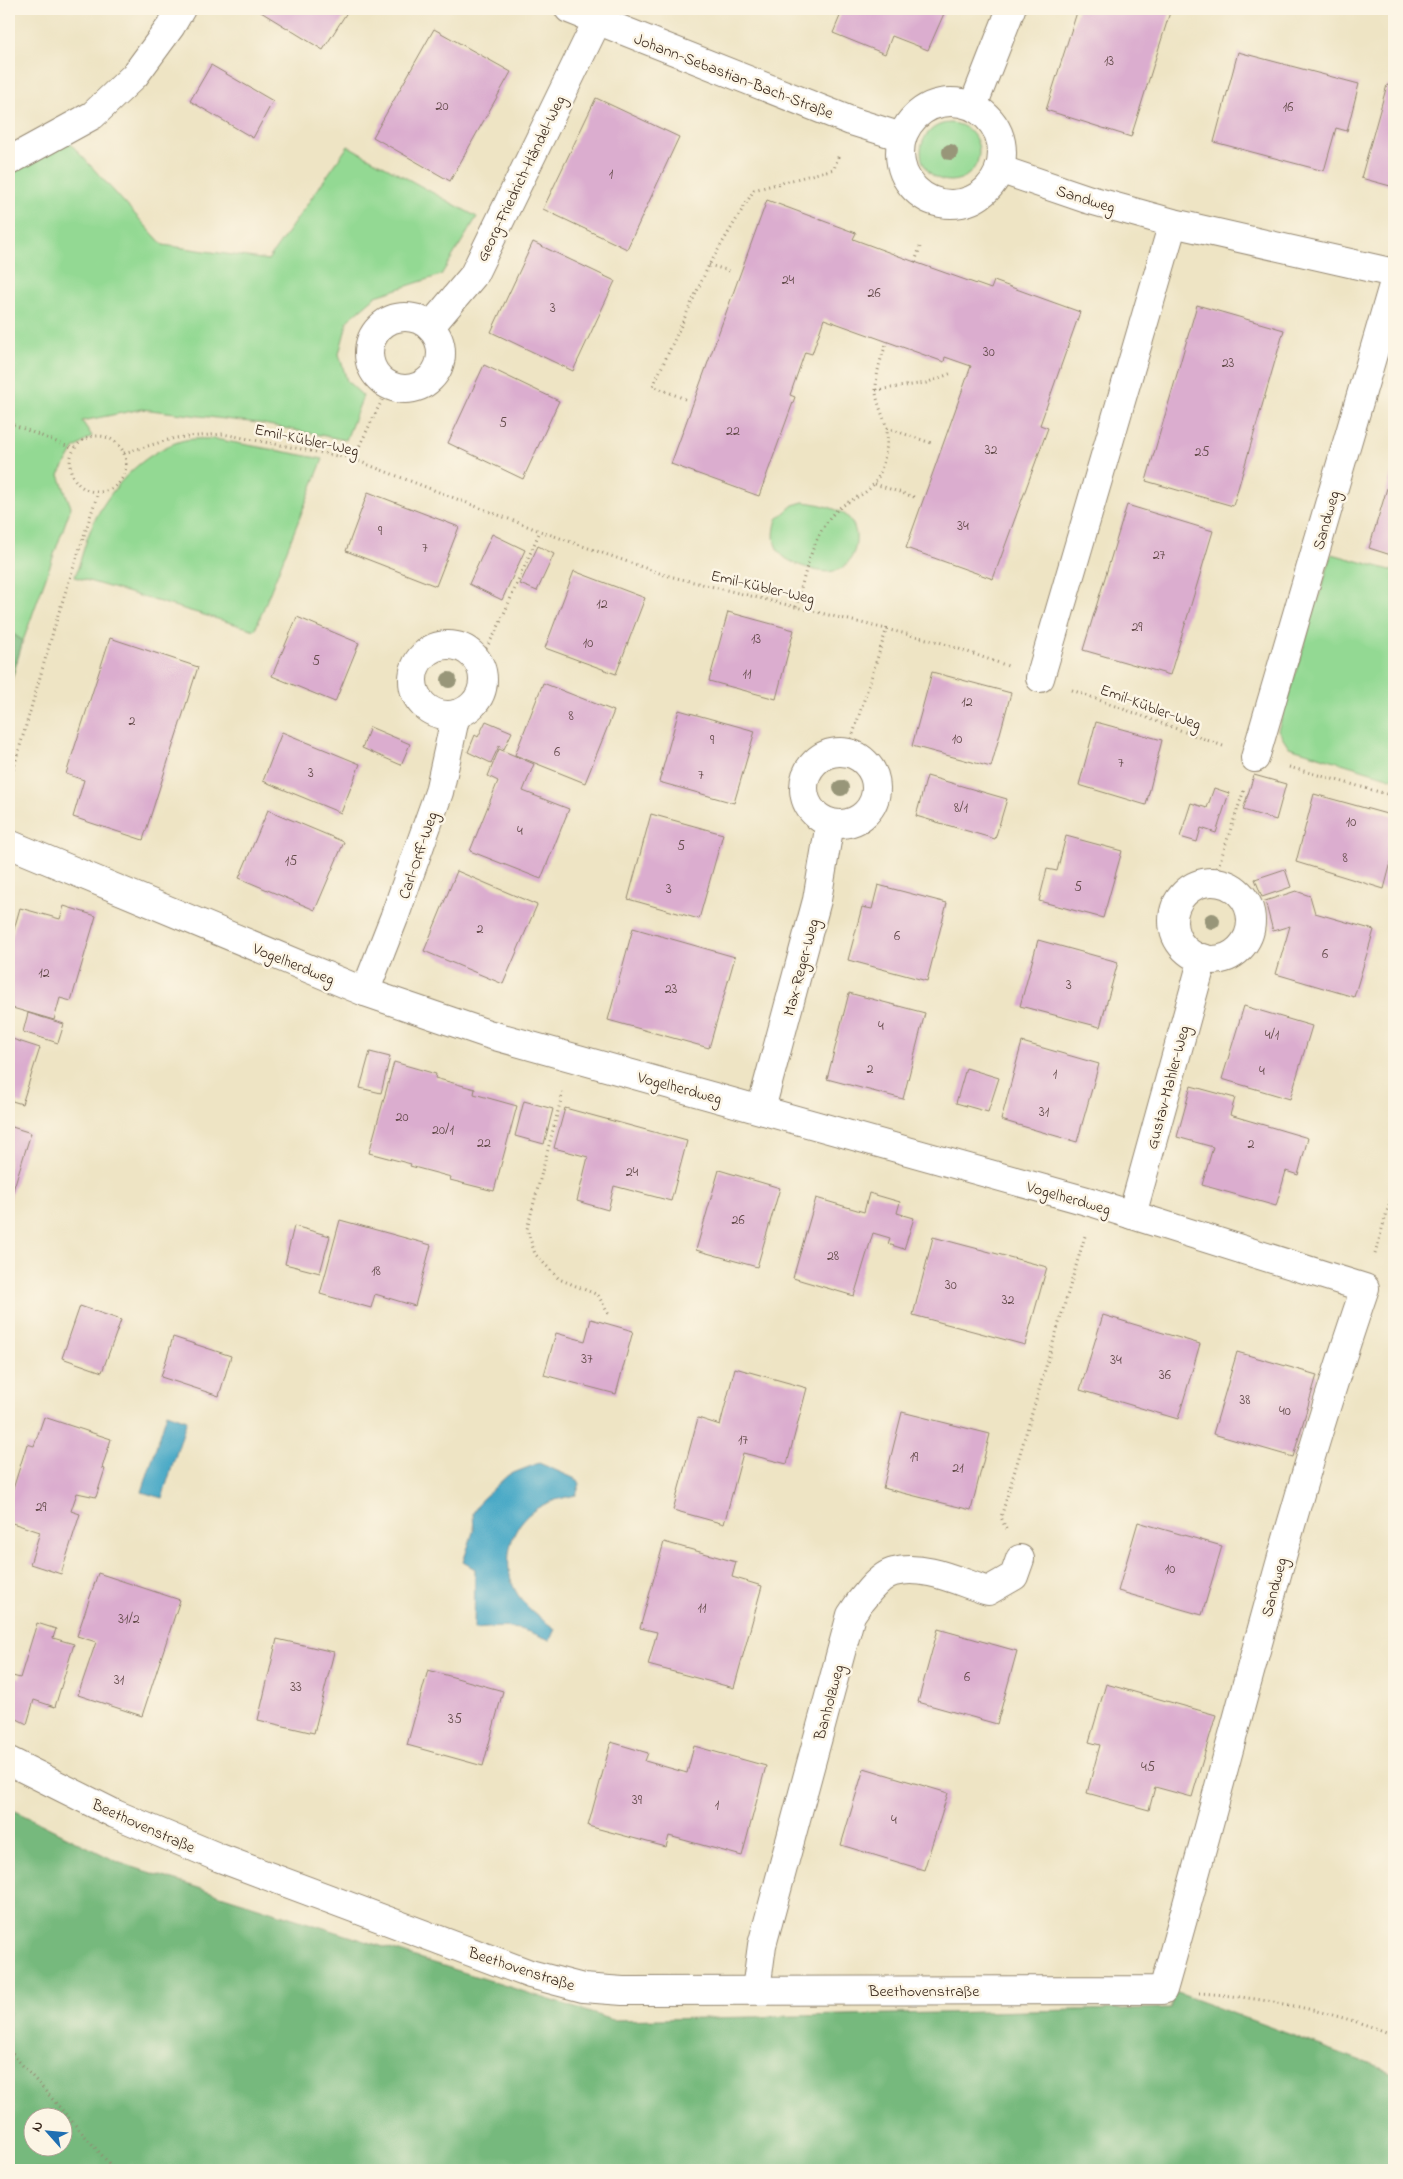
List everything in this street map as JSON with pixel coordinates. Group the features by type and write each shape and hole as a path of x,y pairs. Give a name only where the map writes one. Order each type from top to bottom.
{"street":[{"path":"9,161 93,115 135,75 171,26 181,9"},
{"name":"Johann-Sebastian-Bach-Straße","path":"569,9 600,15 851,121 902,137"},
{"path":"973,106 1011,9"},
{"name":"Georg-Friedrich-Händel-Weg","path":"430,327 472,276 600,15"},
{"path":"956,102 973,106 992,122 1002,145 999,169 991,185 978,197 961,204 943,204 926,199 912,187 903,172 899,154 902,137 910,121 923,110 939,103 956,102"},
{"name":"Sandweg","path":"999,169 1087,199 1173,223 1394,274"},
{"path":"1040,678 1173,223"},
{"name":"Sandweg","path":"1255,758 1394,282"},
{"path":"395,318 408,318 420,320 430,327 441,347 441,358 438,369 422,385 411,389 400,389 389,386 379,378 372,368 370,344 384,324 395,318"},
{"path":"449,644 471,652 478,661 483,672 481,694 466,710 456,714 444,715 432,711 423,704 417,694 414,683 414,671 419,660 427,652 437,646 449,644"},
{"name":"Carl-Orff-Weg","path":"365,992 394,918 439,792 456,714"},
{"path":"835,752 847,753 858,757 870,769 876,785 875,797 870,808 863,816 842,824 830,823 819,817 811,809 806,798 804,786 810,769 824,756 835,752"},
{"name":"Max-Reger-Weg","path":"761,1109 817,900 830,823"},
{"name":"Vogelherdweg","path":"9,844 365,992 488,1034 1094,1203 1365,1288"},
{"path":"1213,882 1226,885 1237,891 1245,901 1250,913 1250,926 1246,938 1239,949 1228,956 1216,960 1190,954 1181,946 1175,935 1173,922 1174,910 1180,898 1189,889 1200,884 1213,882"},
{"name":"Gustav-Mahler-Weg","path":"1132,1215 1202,958"},
{"name":"Sandweg","path":"1163,1990 1279,1563 1365,1288"},
{"name":"Banholzweg","path":"756,1990 762,1945 851,1615 864,1594 892,1572 921,1570 988,1591 1014,1576 1020,1559"},
{"name":"Beethovenstraße","path":"9,1761 115,1814 220,1858 530,1974 583,1988 623,1991 1163,1990"}],"path":[{"path":"684,399 653,386 709,265 754,190 834,169 851,121"},
{"path":"915,262 920,247"},
{"path":"709,265 730,271"},
{"path":"796,606 809,560 831,516 843,505 857,499 876,484 883,464 887,428 879,407 876,390 878,367 887,342"},
{"path":"876,390 926,383 952,373"},
{"path":"353,460 389,386"},
{"path":"9,423 74,449"},
{"path":"887,428 934,444"},
{"name":"Emil-Kübler-Weg","path":"124,453 175,438 223,434 353,460 540,531 665,575 939,642 1255,758 1394,796"},
{"path":"100,436 114,441 124,453 126,468 120,483 106,492 98,493 81,488 75,482 69,465 74,449 85,439 100,436"},
{"path":"876,484 914,498"},
{"path":"9,784 58,615 98,493"},
{"path":"478,661 496,632 540,531"},
{"path":"847,753 887,628"},
{"path":"1213,882 1255,758"},
{"path":"573,1057 527,1229 535,1254 559,1279 598,1295 609,1315"},
{"path":"1365,1288 1394,1187"},
{"path":"1020,1559 1001,1517 1094,1203"},
{"path":"1163,1990 1223,1995 1286,2005 1375,2027 1394,2035"},
{"path":"9,2050 115,2170"}],"green space":[{"path":"944,123 956,123 971,131 979,146 979,158 971,173 956,181 944,181 929,173 921,158 921,146 929,131"},
{"path":"69,142 163,245 268,260 348,146 477,217 441,275 376,296 348,320 339,354 347,381 363,396 346,440 258,423 142,409 82,421 92,436 74,449 59,475 71,507 23,641 9,631 9,175"},
{"path":"215,439 323,459 255,630 75,577 90,532 99,513 107,499 128,474 153,454 181,441"},
{"path":"803,502 824,506 844,514 850,519 856,533 855,549 848,563 842,568 829,572 816,571 790,561 779,552 774,538 777,519 793,505"},
{"path":"1332,554 1394,571 1394,779 1289,747 1278,730"},
{"path":"9,631 23,641 9,689"},
{"path":"9,1808 120,1863 613,2020 1170,2008 1175,1992 1394,2073 1394,2170 9,2170"}],"water":[{"path":"167,1413 187,1420 162,1498 142,1492"},
{"path":"539,1463 578,1480 580,1484 576,1495 545,1504 527,1516 520,1524 511,1544 509,1555 510,1578 522,1600 532,1611 555,1629 550,1640 513,1628 474,1629 475,1569 463,1562 474,1529 473,1513 481,1500 508,1475"}],"building":[{"path":"256,9 349,9 323,50"},
{"path":"843,9 946,9 928,50 892,36 885,54 833,33"},
{"path":"1078,9 1171,9 1131,137 1046,110"},
{"path":"434,29 511,72 450,181 373,137"},
{"path":"1238,52 1359,84 1347,131 1336,128 1324,171 1214,142"},
{"path":"211,65 273,101 253,138 190,101"},
{"path":"1387,85 1394,87 1394,187 1361,178"},
{"path":"596,98 679,137 627,249 543,209"},
{"path":"767,200 856,233 853,239 923,265 991,289 994,281 1080,312 1040,425 1048,428 993,579 906,548 971,366 945,357 944,362 824,319 812,354 805,352 790,395 795,397 759,496 671,464"},
{"path":"533,242 615,281 573,371 491,332"},
{"path":"1197,305 1284,330 1233,506 1146,481"},
{"path":"484,365 559,401 523,479 448,443"},
{"path":"1394,465 1394,556 1369,548"},
{"path":"368,492 459,527 436,586 346,551"},
{"path":"1127,505 1213,531 1170,675 1083,650"},
{"path":"492,534 525,550 502,600 469,584"},
{"path":"538,546 554,554 537,591 520,584"},
{"path":"574,571 645,598 616,674 545,648"},
{"path":"728,612 794,630 776,699 709,681"},
{"path":"297,617 359,643 335,702 272,676"},
{"path":"110,638 198,667 143,840 73,817 84,780 66,774"},
{"path":"932,672 1011,693 991,767 912,746"},
{"path":"543,683 614,711 585,783 515,755"},
{"path":"679,710 755,731 734,803 659,782"},
{"path":"486,721 512,732 504,749 499,746 491,763 468,752 475,735 478,737"},
{"path":"1096,722 1162,740 1146,805 1079,785"},
{"path":"370,727 410,744 401,765 362,748"},
{"path":"282,732 360,764 341,813 263,781"},
{"path":"499,749 534,764 523,791 569,809 541,879 470,851 498,781 488,776"},
{"path":"1254,775 1286,784 1276,820 1243,810"},
{"path":"927,776 1007,799 995,839 916,816"},
{"path":"1214,788 1229,793 1216,833 1201,828 1197,842 1180,837 1191,803 1207,808"},
{"path":"1314,794 1394,816 1394,851 1384,889 1296,862"},
{"path":"268,810 344,842 315,910 239,878"},
{"path":"651,814 723,834 699,919 628,899"},
{"path":"1066,836 1122,851 1103,918 1039,901 1047,869 1057,871"},
{"path":"1285,869 1291,887 1262,897 1255,879"},
{"path":"457,871 537,905 503,984 424,951"},
{"path":"878,885 947,903 927,981 848,960 862,907 872,909"},
{"path":"1296,891 1310,896 1315,913 1374,930 1354,997 1276,974 1290,926 1273,931 1265,901"},
{"path":"64,906 96,916 71,1001 60,998 54,1020 9,1007 9,947 20,908 60,919"},
{"path":"633,928 735,957 709,1048 608,1020"},
{"path":"1038,940 1118,962 1100,1027 1020,1006"},
{"path":"849,993 925,1013 903,1099 827,1079"},
{"path":"1244,1006 1312,1026 1290,1099 1222,1079"},
{"path":"28,1013 64,1024 58,1043 23,1032"},
{"path":"9,1038 40,1048 22,1104 9,1100"},
{"path":"1022,1042 1099,1064 1077,1142 1001,1120"},
{"path":"370,1052 390,1057 381,1093 360,1088"},
{"path":"394,1062 436,1074 435,1078 475,1089 474,1094 517,1106 494,1191 450,1180 451,1177 369,1153"},
{"path":"966,1068 999,1078 988,1112 956,1103"},
{"path":"1191,1086 1235,1098 1230,1115 1308,1138 1298,1175 1286,1171 1276,1206 1202,1185 1213,1147 1177,1137"},
{"path":"524,1101 553,1109 544,1144 515,1136"},
{"path":"565,1108 687,1141 671,1201 614,1186 608,1210 577,1201 588,1157 554,1148"},
{"path":"9,1126 31,1133 9,1203"},
{"path":"719,1170 780,1188 757,1267 696,1250"},
{"path":"869,1193 900,1202 897,1213 914,1218 904,1249 888,1244 890,1238 873,1233 854,1296 793,1278 816,1198 864,1212"},
{"path":"340,1220 431,1245 415,1306 375,1294 371,1308 320,1294"},
{"path":"294,1226 330,1236 320,1273 285,1264"},
{"path":"933,1237 1047,1267 1025,1345 913,1315"},
{"path":"80,1306 121,1320 102,1372 62,1358"},
{"path":"1103,1315 1200,1344 1178,1419 1080,1390"},
{"path":"591,1319 633,1331 616,1394 544,1375 556,1333 585,1341"},
{"path":"173,1337 231,1356 219,1396 161,1377"},
{"path":"1237,1352 1317,1375 1293,1457 1213,1434"},
{"path":"735,1368 807,1388 787,1464 743,1453 724,1524 673,1510 698,1418 720,1425"},
{"path":"902,1412 990,1434 971,1510 883,1488"},
{"path":"44,1417 111,1439 102,1468 105,1469 96,1497 77,1493 71,1511 80,1514 61,1574 30,1564 40,1532 9,1522 9,1502 27,1444 34,1446"},
{"path":"1138,1522 1222,1546 1202,1615 1118,1591"},
{"path":"664,1542 736,1562 732,1577 762,1586 734,1688 648,1665 657,1632 640,1628"},
{"path":"98,1573 180,1600 142,1716 78,1695 96,1642 77,1636"},
{"path":"37,1623 56,1629 53,1638 74,1644 55,1707 34,1700 27,1724 9,1715 9,1675 20,1678"},
{"path":"938,1629 1017,1651 997,1724 918,1702"},
{"path":"277,1639 334,1652 314,1733 258,1720"},
{"path":"428,1670 503,1691 483,1766 407,1745"},
{"path":"1106,1684 1216,1715 1192,1797 1155,1787 1149,1810 1087,1793 1100,1745 1089,1742"},
{"path":"611,1742 648,1753 645,1761 687,1773 694,1746 766,1766 742,1856 669,1836 666,1847 588,1826"},
{"path":"864,1768 948,1793 924,1870 841,1845"}]}
